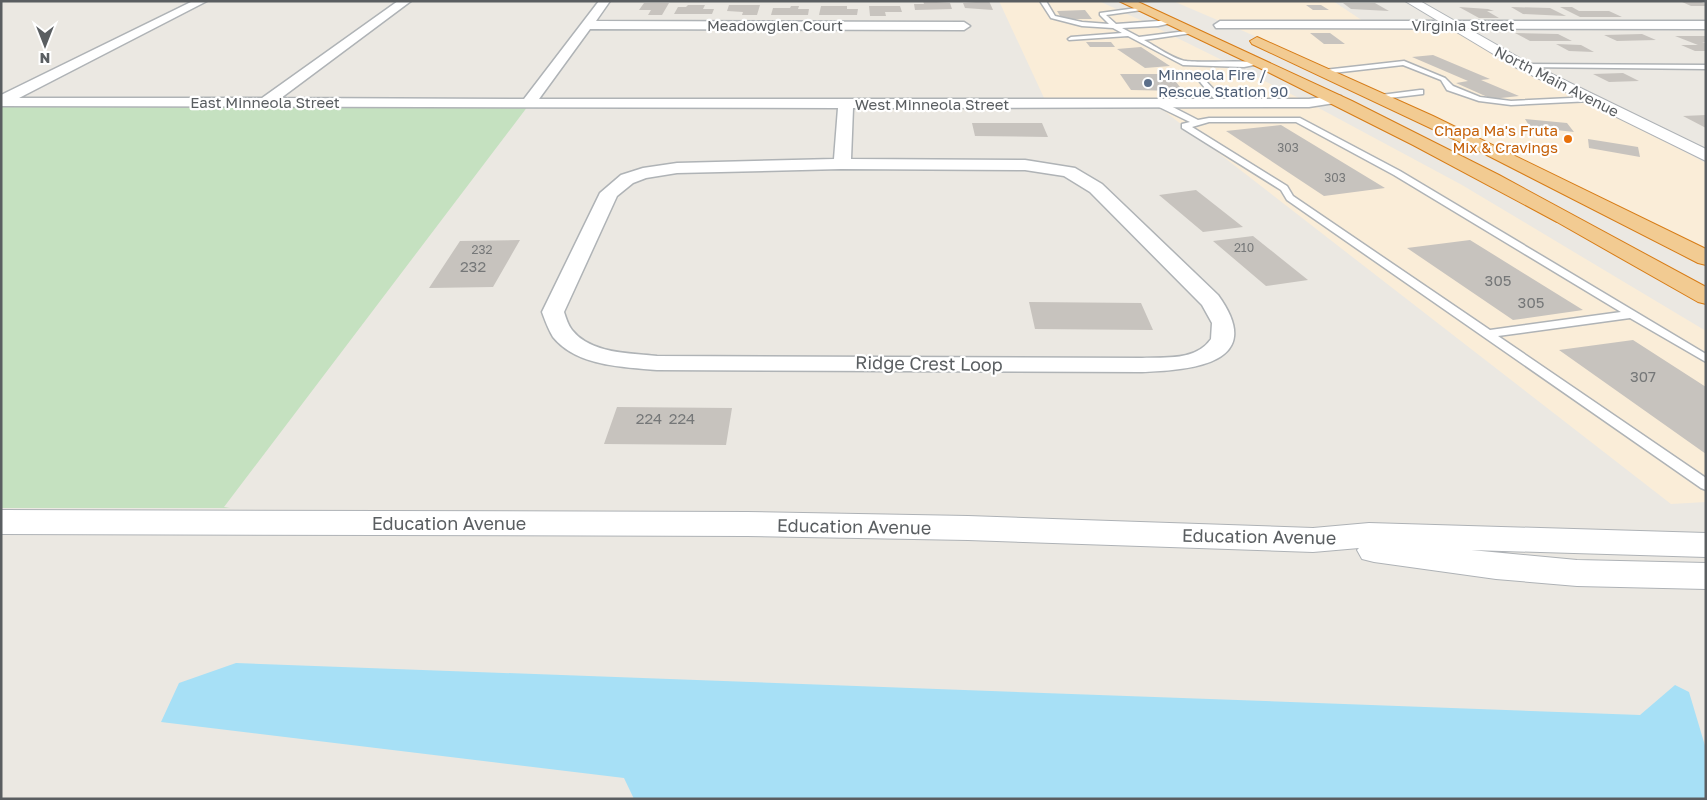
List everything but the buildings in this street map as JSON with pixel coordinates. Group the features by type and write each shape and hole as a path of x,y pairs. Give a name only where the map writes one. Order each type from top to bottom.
{"highway":[{"path":"1125,1 1261,63 1336,100 1597,235 1706,297"},
{"path":"1216,23 1380,97 1511,160 1706,258"}],"street":[{"path":"1,101 202,1"},
{"path":"266,102 406,1"},
{"path":"528,103 605,1"},
{"name":"North Main Avenue","path":"1411,1 1524,66 1706,156"},
{"name":"Virginia Street","path":"1216,23 1706,25"},
{"name":"Meadowglen Court","path":"587,25 964,26"},
{"name":"West Minneola Street","path":"528,103 1158,104 1309,103 1336,100"},
{"name":"East Minneola Street","path":"1,101 528,103"},
{"path":"842,164 846,104"},
{"name":"Ridge Crest Loop","path":"842,164 1025,165 1069,172 1096,188 1210,300 1221,314 1224,334 1218,347 1207,356 1187,361 1142,365 657,363 612,358 592,352 572,343 562,333 553,312 572,266 609,193 626,179 642,173 677,168 842,164"},
{"name":"Education Avenue","path":"1,522 756,524 968,528 1313,540 1369,535 1706,545"},
{"path":"1313,540 1514,568 1577,574 1706,576"}],"lane":[{"path":"1043,1 1053,17 1074,24 1114,26 1173,22"},
{"path":"1142,8 1102,14 1114,26 1127,34 1183,63 1244,66 1261,63"},
{"path":"1137,38 1192,31"},
{"path":"1071,39 1127,34"},
{"path":"1324,72 1404,63 1443,79 1450,88 1479,99 1512,103 1592,99"},
{"path":"1524,66 1706,67"},
{"path":"1198,76 1222,103"},
{"path":"1380,97 1420,92"},
{"path":"1158,104 1197,123"},
{"path":"1706,359 1397,173 1297,120 1209,120 1185,126 1284,188 1290,198 1706,485"},
{"path":"1488,334 1632,314"}],"shaded area":[{"path":"999,1 1099,1 1301,99 1045,100"},
{"path":"1173,1 1333,1 1366,23 1222,22"},
{"path":"1234,27 1448,27 1512,64 1706,163 1706,251 1363,83"},
{"path":"1315,106 1462,185 1706,331 1706,502 1671,504 1159,107"}],"green space":[{"path":"1,106 528,106 224,507 230,508 1,508"}],"water":[{"path":"236,663 1640,715 1675,685 1689,692 1706,749 1706,799 634,799 624,778 161,722 179,683"}],"place":[{"name":"Minneola Fire / Rescue Station 90","path":"1148,83"},
{"name":"Chapa Ma's Fruta Mix & Cravings","path":"1568,139"}]}
